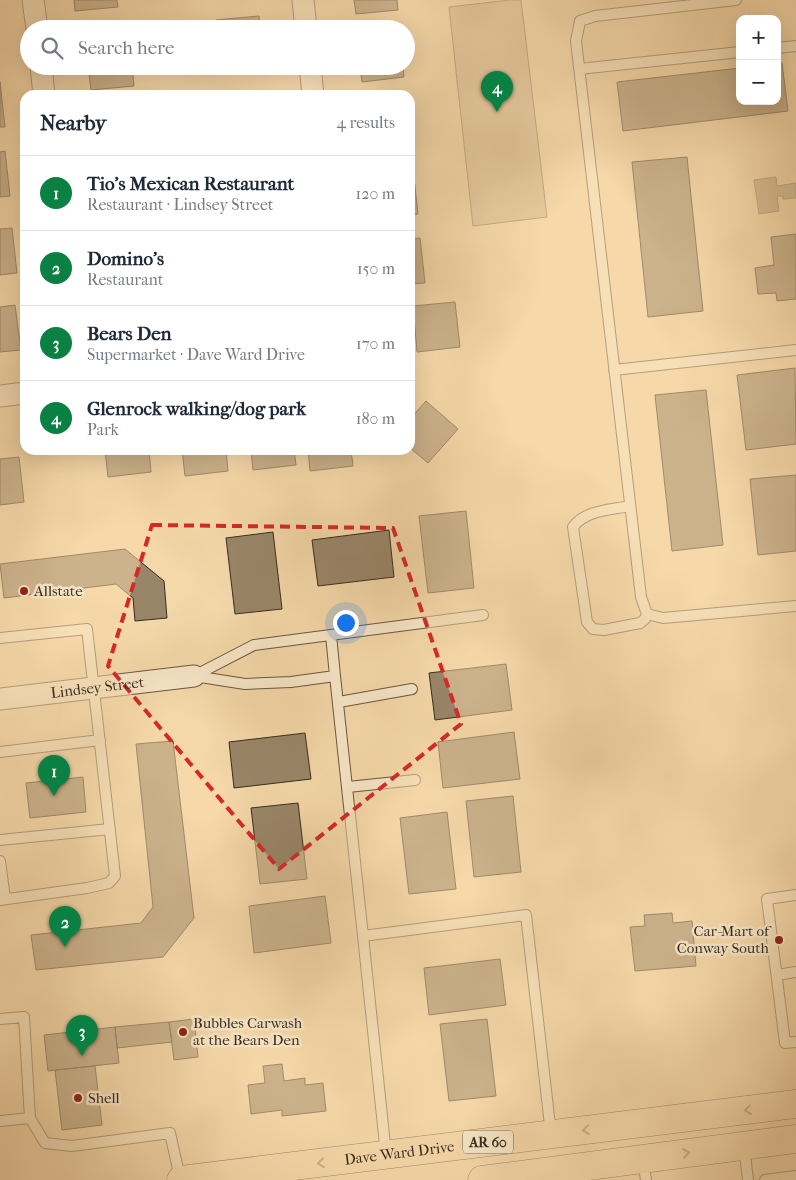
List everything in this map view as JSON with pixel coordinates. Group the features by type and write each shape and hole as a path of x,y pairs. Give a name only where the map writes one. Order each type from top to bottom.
{"main road":[{"name":"Dave Ward Drive","path":"181,1180 254,1175 386,1155 796,1104"},
{"name":"AR 60","path":"482,1180 644,1170 744,1146 796,1139"}],"street":[{"path":"33,0 35,20"},
{"path":"303,0 305,20"},
{"path":"42,75 43,90"},
{"path":"311,75 312,90"},
{"path":"0,396 20,394"},
{"name":"Lindsey Street","path":"0,699 194,676"}],"lane":[{"path":"630,506 585,516 573,527 585,612 587,622 593,629 604,630 640,623 645,620 647,614 641,597 579,69 576,41 580,21 595,16 736,0"},
{"path":"781,48 796,46"},
{"path":"579,69 736,52"},
{"path":"614,370 796,350"},
{"path":"647,614 663,618 796,606"},
{"path":"194,676 254,645 483,615"},
{"path":"0,638 87,629 114,876 109,883 87,888 2,899 0,861"},
{"path":"331,635 386,1155"},
{"path":"194,676 245,684 291,682 336,676"},
{"path":"339,702 412,689"},
{"path":"0,752 100,740"},
{"path":"348,787 415,780"},
{"path":"0,840 110,829"},
{"path":"796,895 767,899 786,1043 796,1042"},
{"path":"363,936 526,915 551,1134"},
{"path":"777,975 796,972"},
{"path":"0,1019 24,1017 30,1118 46,1143 72,1146 170,1133 181,1180"},
{"path":"0,1121 30,1118"},
{"path":"744,1146 748,1180"},
{"path":"765,1180 796,1176"}],"highlighted area":[{"path":"152,525 393,528 461,724 279,869 108,666"}],"shaded area":[{"path":"521,0 547,217 473,226 449,7"},
{"path":"776,177 777,186 796,183 796,198 783,199 783,196 777,196 779,211 759,214 754,180"}],"building":[{"path":"74,0 117,0 118,7 75,11"},
{"path":"354,0 397,0 398,10 356,14"},
{"path":"259,16 259,20 216,20"},
{"path":"781,63 788,111 623,131 617,82 736,68 736,105 781,105"},
{"path":"89,75 133,75 134,86 91,90"},
{"path":"361,75 404,75 404,77 362,82"},
{"path":"0,82 5,127 0,127"},
{"path":"5,151 10,196 0,197 0,152"},
{"path":"687,157 703,311 648,317 632,162"},
{"path":"415,187 418,214 415,214"},
{"path":"12,228 17,273 0,275 0,229"},
{"path":"796,234 796,299 777,301 776,293 758,294 755,268 774,265 771,237"},
{"path":"415,238 420,238 425,283 415,284"},
{"path":"455,302 460,347 417,352 415,306"},
{"path":"15,305 20,350 0,352 0,307"},
{"path":"795,368 796,444 746,450 737,375"},
{"path":"706,390 723,545 672,551 655,395"},
{"path":"426,401 458,429 428,463 415,452 415,413"},
{"path":"106,455 149,455 151,472 108,477"},
{"path":"183,455 226,455 228,471 185,476"},
{"path":"252,455 295,455 296,465 253,470"},
{"path":"308,455 352,455 353,466 310,471"},
{"path":"19,457 24,502 0,505 0,459"},
{"path":"796,475 796,551 758,555 750,479"},
{"path":"466,511 474,588 428,593 419,516"},
{"path":"389,530 394,577 318,586 312,540"},
{"path":"273,532 282,609 235,614 226,538"},
{"path":"125,549 164,581 167,618 135,621 133,598 116,584 4,598 0,564"},
{"path":"506,664 512,710 435,720 429,673"},
{"path":"514,732 520,779 443,788 438,742"},
{"path":"305,733 311,779 234,788 229,742"},
{"path":"173,741 194,918 163,957 36,970 31,935 141,923 153,907 136,744"},
{"path":"83,777 86,812 30,818 26,783"},
{"path":"513,796 521,872 474,877 466,801"},
{"path":"298,803 307,879 260,884 251,808"},
{"path":"447,812 456,889 409,894 400,818"},
{"path":"325,896 331,943 254,953 249,906"},
{"path":"672,913 673,923 692,921 696,966 635,971 630,927 645,926 644,915"},
{"path":"500,959 506,1005 429,1015 424,968"},
{"name":"Bubbles Carwash at the Bears Den","path":"194,1019 198,1057 174,1060 169,1022"},
{"path":"487,1019 496,1096 449,1101 440,1024"},
{"path":"169,1022 172,1042 117,1048 115,1027"},
{"path":"115,1027 119,1063 48,1071 44,1035"},
{"path":"282,1064 284,1081 305,1078 305,1085 323,1083 326,1111 282,1116 282,1110 251,1114 248,1085 265,1083 263,1066"},
{"name":"Shell","path":"95,1066 102,1125 62,1130 55,1070"}],"place":[{"name":"Glenrock walking/dog park","path":"497,112"},
{"name":"Allstate","path":"24,591"},
{"name":"Tio's Mexican Restaurant","path":"54,796"},
{"name":"Car-Mart of Conway South","path":"779,940"},
{"name":"Domino's","path":"65,947"},
{"name":"Bubbles Carwash at the Bears Den","path":"183,1032"},
{"name":"Bears Den","path":"82,1056"},
{"name":"Shell","path":"78,1098"}]}
